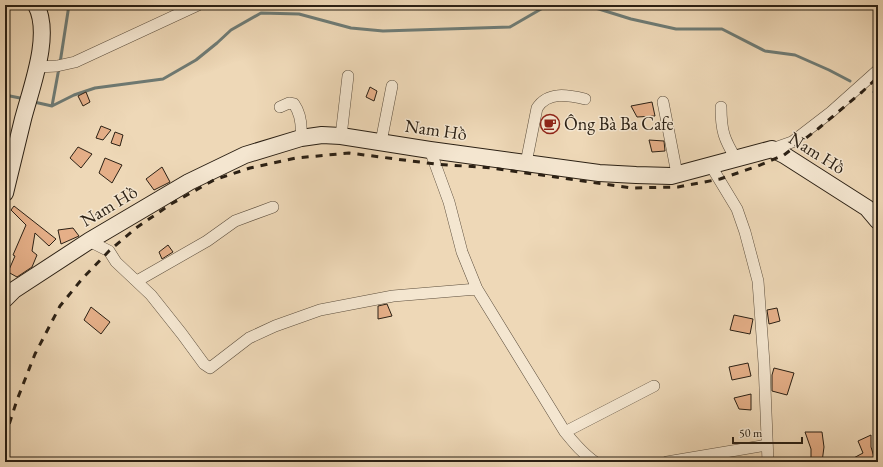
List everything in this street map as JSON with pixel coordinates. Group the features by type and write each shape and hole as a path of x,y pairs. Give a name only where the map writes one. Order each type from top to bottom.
{"street":[{"path":"5,193 37,72 42,31 41,19 36,5"},
{"path":"37,72 75,62 198,5"},
{"path":"772,149 792,142 832,112 878,70"},
{"path":"341,136 348,76"},
{"path":"381,142 392,86"},
{"path":"526,163 537,108 541,102 557,95 569,95 585,99"},
{"path":"663,102 677,174"},
{"path":"280,107 289,103 294,104 297,108 302,126 301,138"},
{"path":"721,107 721,123 724,135 736,159"},
{"name":"Nam Hồ","path":"5,299 14,290 89,241 189,182 245,155 301,138 322,135 341,136 430,150 599,173 636,175 671,176 772,149 784,155 867,208 878,221"},
{"path":"430,150 448,202 462,252 477,289 565,432 575,444 595,462"},
{"path":"711,166 737,209 745,232 758,281 764,363 768,462"},
{"path":"137,281 207,241 235,221 273,207"},
{"path":"89,241 109,251 116,262 151,295 172,320 204,364 210,368 249,338 275,326 320,310 393,296 477,289"},
{"path":"565,432 654,386"},
{"path":"667,462 699,458 767,445"}],"building":[{"path":"370,87 377,91 374,101 366,97"},
{"path":"86,92 90,102 83,106 78,96"},
{"path":"652,102 655,116 637,117 631,106"},
{"path":"101,126 111,130 103,140 96,138"},
{"path":"115,132 123,135 120,146 111,143"},
{"path":"649,140 664,141 665,151 652,152"},
{"path":"78,147 92,154 81,168 70,158"},
{"path":"105,158 122,165 112,183 99,173"},
{"path":"162,167 170,182 154,190 146,179"},
{"path":"14,206 56,239 49,246 35,233 32,251 37,255 32,267 17,277 8,272 15,256 13,255 26,225 11,210"},
{"path":"73,228 79,236 61,244 58,230"},
{"path":"168,245 173,252 162,259 159,252"},
{"path":"387,304 392,316 378,319 378,306"},
{"path":"91,307 110,322 101,334 84,320"},
{"path":"777,308 780,321 769,324 767,310"},
{"path":"734,315 753,319 750,334 730,330"},
{"path":"748,363 751,376 732,380 729,367"},
{"path":"774,368 794,373 787,395 772,391 772,375"},
{"path":"751,394 751,410 739,409 734,398"},
{"path":"805,432 822,432 824,447 822,462 811,462 811,449"},
{"path":"871,435 871,447 874,457 849,462 848,461 863,453 858,441"}],"waterway":[{"path":"60,63 69,5"},
{"path":"34,102 52,106 74,95 95,88 163,79 196,60 231,30 261,13 299,14 351,28 383,31 510,27 548,5 565,5"},
{"path":"586,5 631,19 676,29 722,29 765,51 795,55 850,81"},
{"path":"52,106 59,68"},
{"path":"874,92 878,94"},
{"path":"5,96 25,99"}],"railway":[{"path":"5,437 17,400 35,354 60,306 82,279 109,251 136,228 171,204 214,180 250,168 296,158 349,153 435,164 492,168 631,188 678,187 720,179 784,155 819,128 878,77"}],"place":[{"name":"Ông Bà Ba Cafe","path":"550,124"}]}
